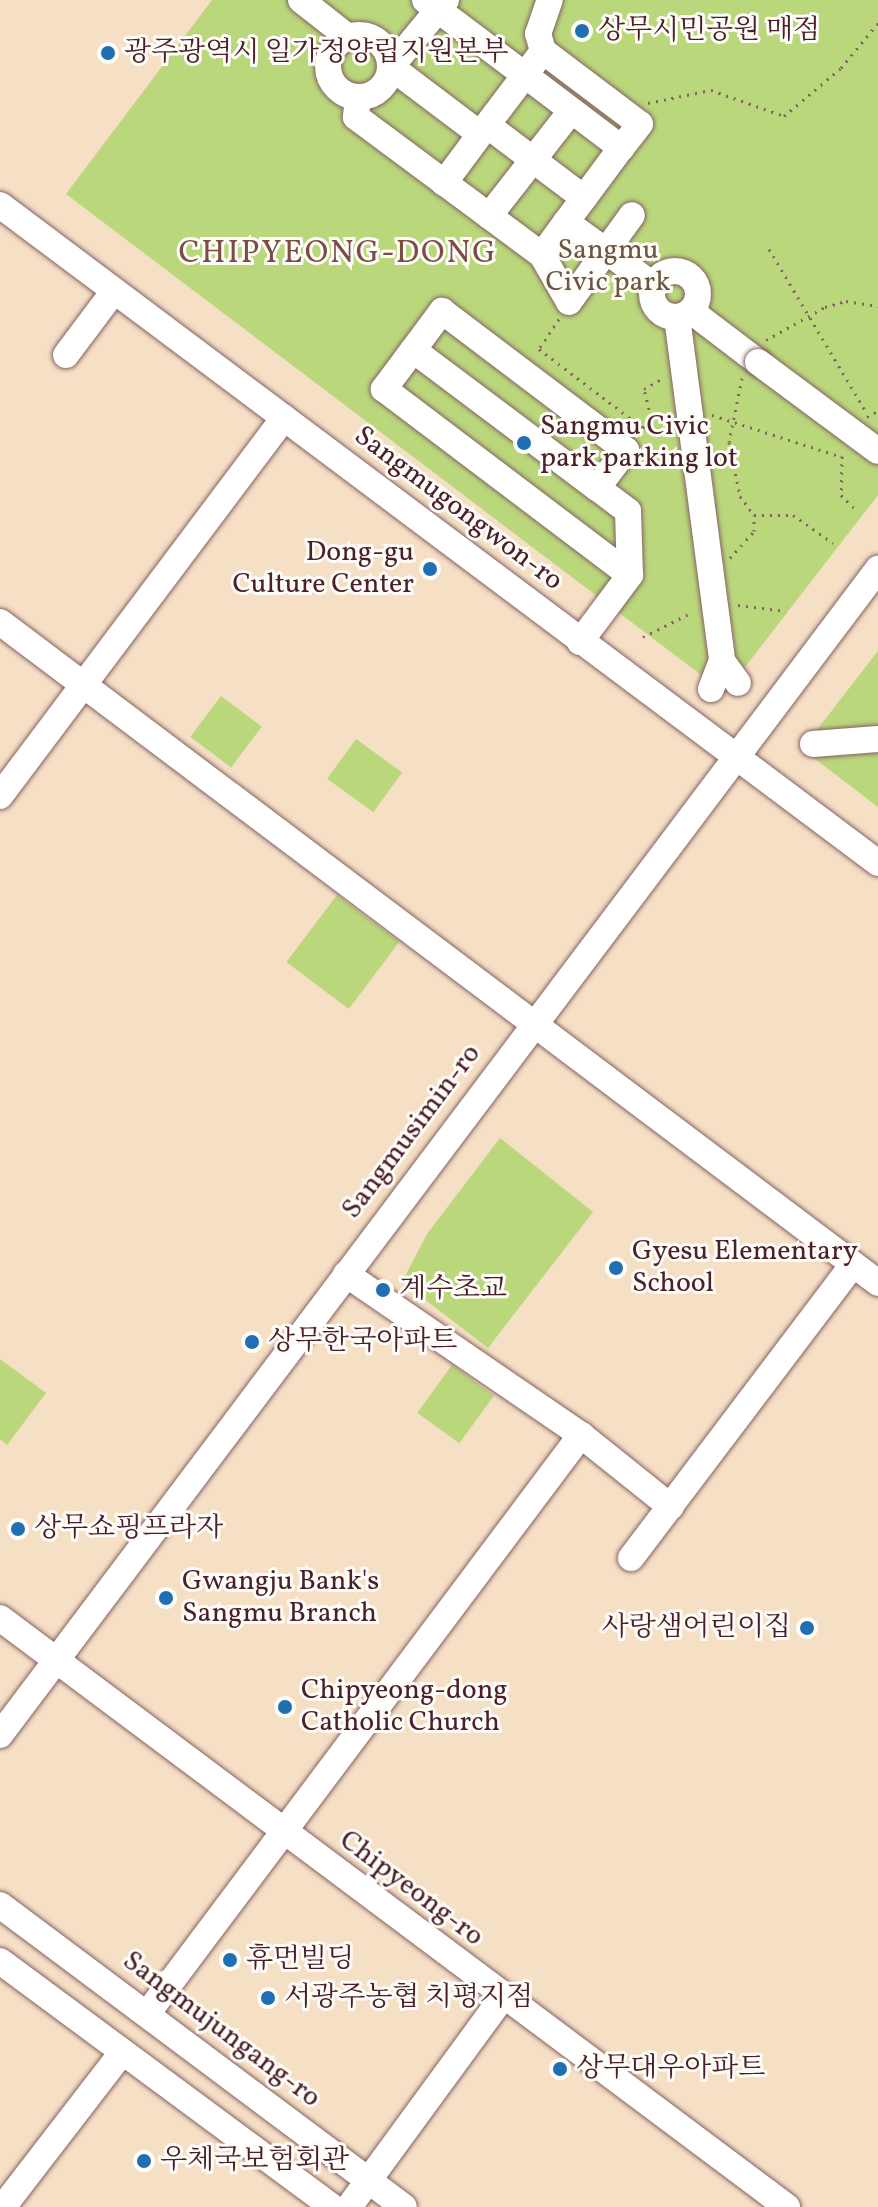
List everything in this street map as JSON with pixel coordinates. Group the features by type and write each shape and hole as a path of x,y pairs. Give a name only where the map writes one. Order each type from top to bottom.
{"street":[{"path":"301,0 348,37 379,41 391,67 533,160 584,198"},
{"path":"542,255 640,124 543,51 538,34 550,0"},
{"path":"348,37 332,50 329,71 339,89 358,97 377,92 436,3 621,148"},
{"path":"444,183 543,51"},
{"path":"358,97 356,117 542,255 569,302 632,215"},
{"path":"489,216 571,111"},
{"name":"Sangmugongwon-ro","path":"0,205 878,863"},
{"path":"566,222 653,285 656,308 684,314 753,358 878,451"},
{"path":"653,285 664,273 686,273 698,290 684,314 682,377 722,661 738,683"},
{"path":"66,355 114,291"},
{"path":"597,488 626,450 442,311 384,389 630,575"},
{"path":"413,350 628,511 630,575 580,642"},
{"path":"0,796 284,418"},
{"name":"Sangmusimin-ro","path":"0,1735 878,569"},
{"path":"0,622 878,1283"},
{"path":"711,689 722,661"},
{"path":"813,744 878,739"},
{"path":"631,1558 853,1264"},
{"path":"346,1274 581,1435 671,1507"},
{"path":"147,2014 581,1435"},
{"name":"Chipyeong-ro","path":"0,1618 502,1998 787,2207"},
{"name":"Sangmujungang-ro","path":"0,1905 404,2207"},
{"path":"0,1961 121,2054 332,2207"},
{"path":"349,2207 502,1998"},
{"path":"3,2207 121,2054"}],"path":[{"path":"634,119 650,101 693,89 784,116 841,68 878,23"},
{"path":"769,249 868,416"},
{"path":"708,567 742,550 754,515 732,463 731,422 753,358 806,314 846,301 878,306"},
{"path":"569,302 539,349 643,428 651,417 644,389 651,379 682,377"},
{"path":"685,406 842,457"},
{"path":"754,515 793,515 833,543"}],"green space":[{"name":"Sangmu Civic park","path":"212,0 878,0 878,495 725,693 66,194"},
{"path":"878,651 878,807 802,749"},
{"path":"221,696 262,727 231,767 190,737"},
{"path":"356,739 402,773 373,812 327,779"},
{"path":"337,895 399,942 349,1009 286,962"},
{"path":"500,1138 593,1212 488,1348 402,1282 427,1234"},
{"path":"0,1359 46,1393 7,1445 0,1439"},
{"path":"452,1365 494,1396 459,1443 417,1413"}],"place":[{"name":"상무시민공원 매점","path":"582,31"},
{"name":"광주광역시 일가정양립지원본부","path":"108,53"},
{"name":"Sangmu Civic park parking lot","path":"524,443"},
{"name":"Dong-gu Culture Center","path":"430,569"},
{"name":"Gyesu Elementary School","path":"616,1268"},
{"name":"계수초교","path":"383,1290"},
{"name":"상무한국아파트","path":"252,1342"},
{"name":"상무쇼핑프라자","path":"18,1529"},
{"name":"Gwangju Bank's Sangmu Branch","path":"166,1598"},
{"name":"사랑샘어린이집","path":"807,1628"},
{"name":"Chipyeong-dong Catholic Church","path":"285,1707"},
{"name":"휴먼빌딩","path":"230,1960"},
{"name":"서광주농협 치평지점","path":"268,1998"},
{"name":"상무대우아파트","path":"560,2069"},
{"name":"우체국보험회관","path":"144,2161"}],"district":[{"name":"CHIPYEONG-DONG","path":"338,254"}]}
